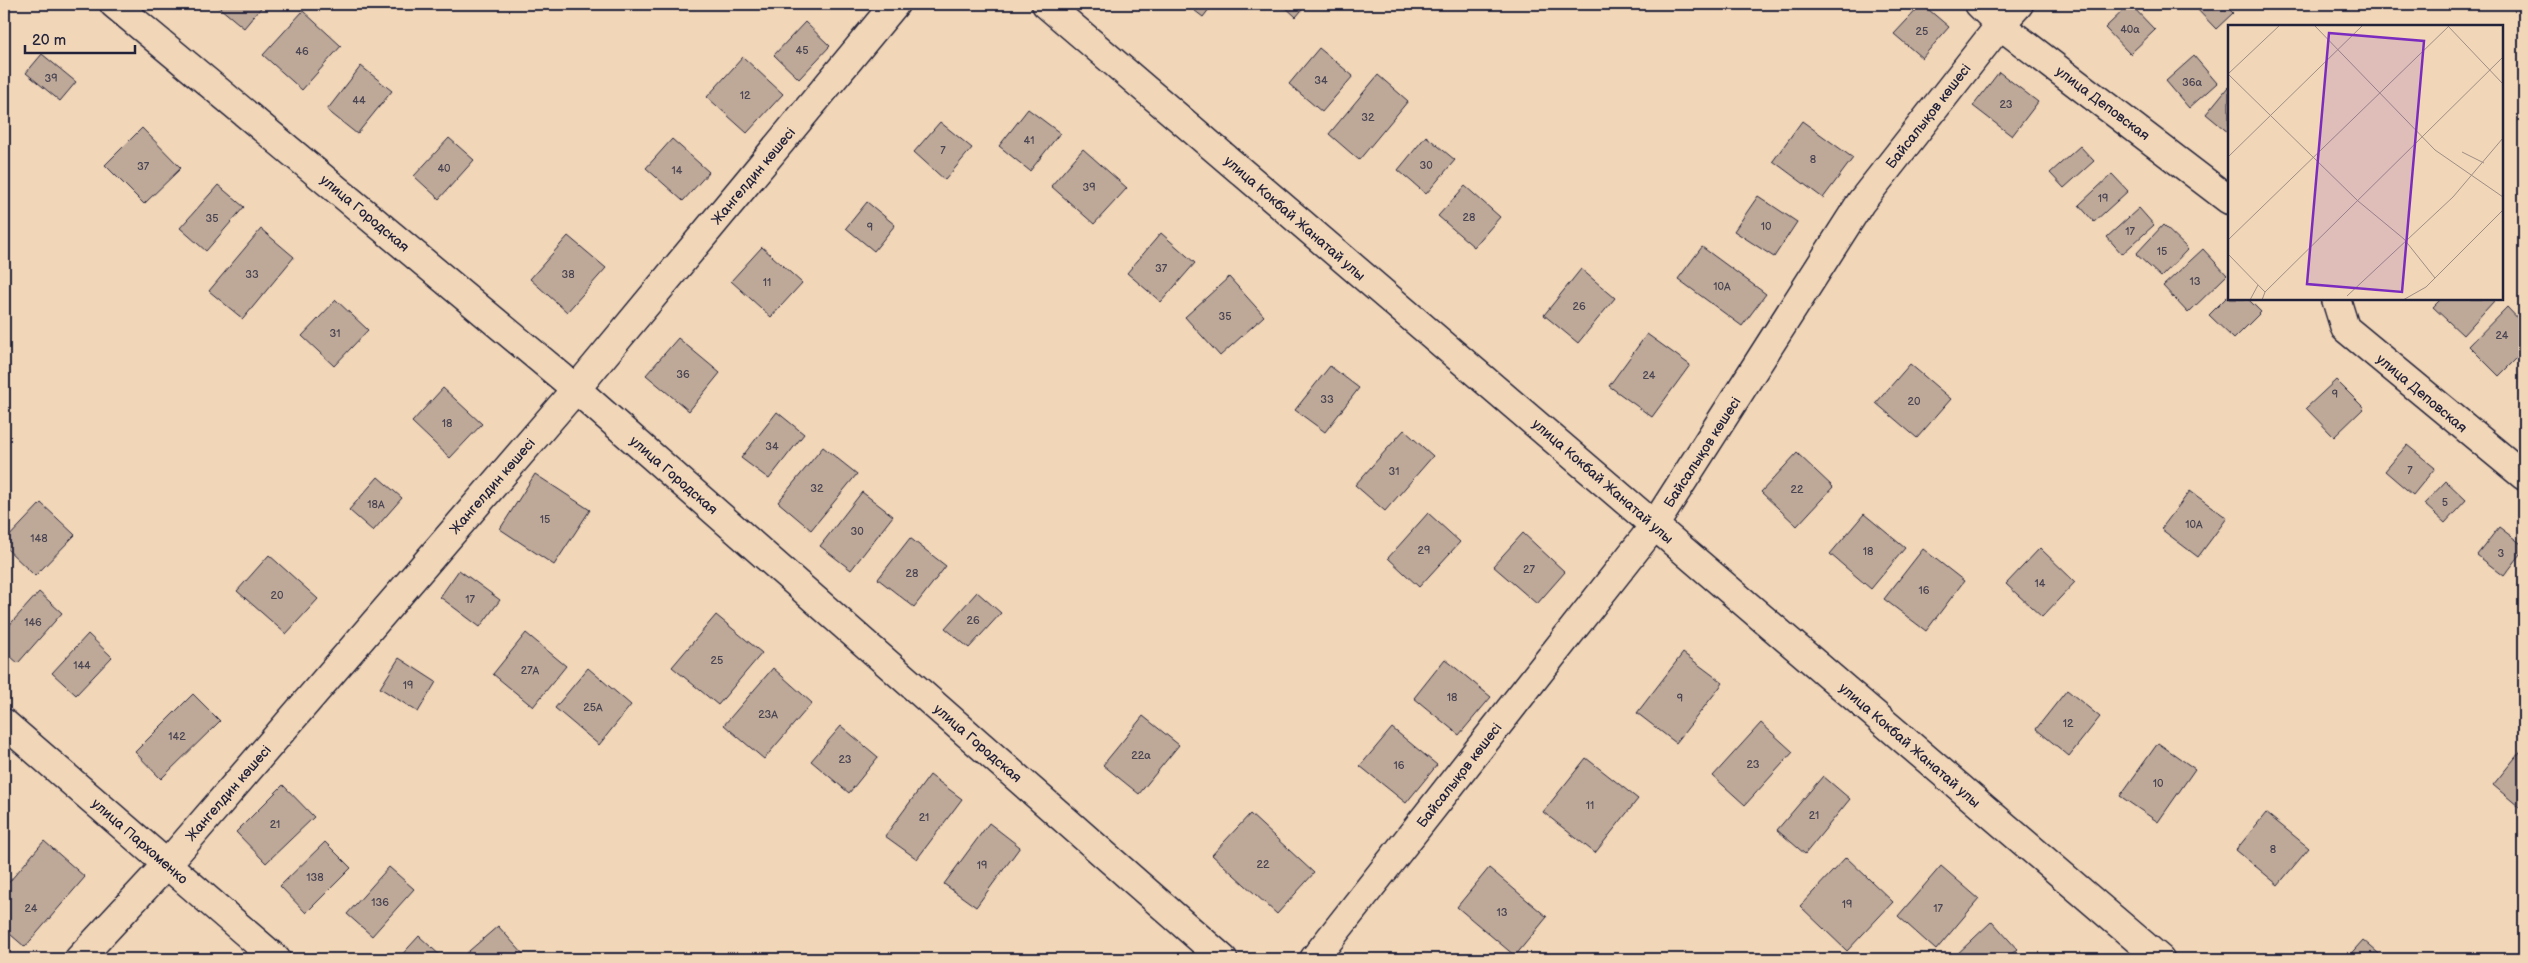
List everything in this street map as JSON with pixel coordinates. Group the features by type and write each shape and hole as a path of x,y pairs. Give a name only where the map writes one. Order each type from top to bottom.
{"street":[{"name":"улица Городская","path":"114,4 576,389 1223,959"},
{"name":"Жангелдин көшесі","path":"79,959 167,864 576,389 895,4"},
{"name":"улица Кокбай Жанатай улы","path":"1046,4 2160,959"},
{"name":"улица Деповская","path":"1979,4 2000,25 2228,199"},
{"name":"Байсалықов көшесі","path":"1314,959 1654,526 1861,202 2000,25 2019,4"},
{"name":"улица Деповская","path":"2336,300 2345,328 2524,476"},
{"name":"улица Пархоменко","path":"4,723 276,959"}],"building":[{"path":"215,4 264,4 244,28"},
{"path":"1186,4 1213,4 1203,17"},
{"path":"1282,4 1307,4 1296,17"},
{"path":"1922,4 1949,27 1922,58 1894,34"},
{"path":"2130,4 2155,30 2130,54 2105,28"},
{"path":"2198,4 2224,4 2233,13 2216,29 2195,7"},
{"path":"303,11 341,46 302,90 263,55"},
{"path":"805,22 830,46 799,79 774,55"},
{"path":"1319,48 1353,76 1322,112 1289,84"},
{"path":"42,54 76,82 60,101 26,73"},
{"path":"2194,56 2217,83 2189,108 2166,81"},
{"path":"743,57 783,94 747,133 707,97"},
{"path":"361,66 392,91 357,134 327,110"},
{"path":"1999,72 2038,102 2012,136 1973,106"},
{"path":"1378,75 1408,101 1359,160 1329,134"},
{"path":"2228,87 2228,132 2206,114"},
{"path":"1028,109 1060,133 1030,171 999,146"},
{"path":"1802,121 1853,158 1823,198 1773,161"},
{"path":"940,122 972,148 945,180 914,152"},
{"path":"142,128 181,168 144,204 105,165"},
{"path":"1426,136 1455,160 1426,194 1398,170"},
{"path":"449,138 474,160 439,199 414,176"},
{"path":"672,139 709,172 683,201 646,168"},
{"path":"2080,146 2094,161 2064,188 2050,173"},
{"path":"1083,149 1127,188 1094,224 1051,186"},
{"path":"2112,174 2128,191 2094,222 2079,205"},
{"path":"218,185 244,207 206,251 180,228"},
{"path":"1465,186 1500,217 1474,247 1438,216"},
{"path":"1758,196 1797,222 1774,257 1734,231"},
{"path":"867,202 895,225 874,251 846,228"},
{"path":"2139,208 2154,225 2122,254 2107,237"},
{"path":"2163,225 2188,249 2161,277 2136,254"},
{"path":"261,229 294,257 243,319 209,291"},
{"path":"1161,233 1195,263 1161,302 1127,273"},
{"path":"568,236 606,268 567,312 530,279"},
{"path":"762,247 802,283 771,317 731,281"},
{"path":"1702,247 1766,294 1742,326 1678,279"},
{"path":"2203,249 2227,275 2188,313 2163,286"},
{"path":"1581,269 1615,298 1578,343 1544,315"},
{"path":"1229,277 1264,316 1220,356 1185,317"},
{"path":"2228,296 2228,300 2249,300 2261,312 2234,339 2209,315"},
{"path":"336,300 368,330 334,366 302,336"},
{"path":"2440,300 2494,301 2463,335 2433,307"},
{"path":"2507,307 2524,325 2524,351 2499,376 2469,346"},
{"path":"1647,334 1690,365 1652,417 1609,386"},
{"path":"678,338 720,373 689,411 646,375"},
{"path":"1910,364 1951,399 1917,438 1876,403"},
{"path":"1330,366 1359,388 1325,432 1295,410"},
{"path":"2336,380 2364,408 2334,437 2306,408"},
{"path":"443,388 482,424 450,458 412,422"},
{"path":"777,412 804,434 769,479 741,458"},
{"path":"1404,430 1433,456 1385,511 1355,485"},
{"path":"2407,445 2435,468 2413,495 2385,471"},
{"path":"823,447 857,474 811,530 778,502"},
{"path":"1797,453 1833,487 1797,526 1761,492"},
{"path":"535,474 590,510 554,565 500,529"},
{"path":"378,477 402,498 373,531 349,510"},
{"path":"2446,481 2466,500 2445,523 2424,504"},
{"path":"2190,491 2227,518 2198,557 2161,529"},
{"path":"862,492 893,516 851,570 820,546"},
{"path":"41,503 75,535 35,576 4,546 4,542"},
{"path":"1428,513 1460,542 1419,587 1388,558"},
{"path":"1864,514 1905,548 1871,589 1830,554"},
{"path":"2499,527 2524,546 2524,550 2504,576 2477,555"},
{"path":"1523,533 1565,572 1537,604 1493,566"},
{"path":"910,538 946,566 914,607 878,579"},
{"path":"2040,548 2075,582 2042,617 2006,584"},
{"path":"1923,549 1964,581 1926,631 1884,599"},
{"path":"269,555 318,599 286,634 237,591"},
{"path":"459,570 500,600 480,627 440,597"},
{"path":"39,592 62,613 18,663 4,651 4,631"},
{"path":"977,592 1001,613 969,648 945,628"},
{"path":"716,615 762,653 718,705 672,667"},
{"path":"526,633 566,666 533,707 493,674"},
{"path":"88,634 112,657 76,695 52,673"},
{"path":"1683,653 1723,683 1676,743 1637,713"},
{"path":"399,658 436,682 418,712 380,688"},
{"path":"1445,659 1491,697 1459,735 1414,698"},
{"path":"588,668 631,705 599,745 555,708"},
{"path":"773,668 812,703 764,759 724,725"},
{"path":"2067,690 2100,717 2069,756 2036,729"},
{"path":"193,694 220,721 161,779 135,752"},
{"path":"1143,716 1179,745 1139,794 1103,765"},
{"path":"1761,723 1793,752 1745,805 1713,776"},
{"path":"841,726 878,757 849,793 811,761"},
{"path":"1392,728 1437,765 1406,803 1360,766"},
{"path":"2158,743 2195,769 2158,822 2120,796"},
{"path":"2524,747 2524,811 2493,785"},
{"path":"1586,758 1638,799 1595,853 1543,812"},
{"path":"930,775 962,799 917,859 885,836"},
{"path":"1823,776 1850,799 1805,854 1777,830"},
{"path":"283,785 314,817 266,863 236,832"},
{"path":"2266,813 2309,848 2278,885 2236,850"},
{"path":"1250,814 1314,873 1277,914 1212,855"},
{"path":"989,823 1020,847 976,907 944,884"},
{"path":"44,841 85,877 25,947 4,929 4,888"},
{"path":"325,842 351,868 306,913 280,886"},
{"path":"1846,857 1893,902 1847,951 1800,906"},
{"path":"1941,866 1979,899 1936,950 1898,916"},
{"path":"389,867 414,889 372,936 347,914"},
{"path":"1489,868 1547,917 1515,956 1457,907"},
{"path":"1992,921 2017,949 2006,959 1952,959"},
{"path":"498,926 524,955 520,959 464,959 462,957"},
{"path":"419,936 444,959 398,959"},
{"path":"2363,940 2385,959 2346,959"}]}
